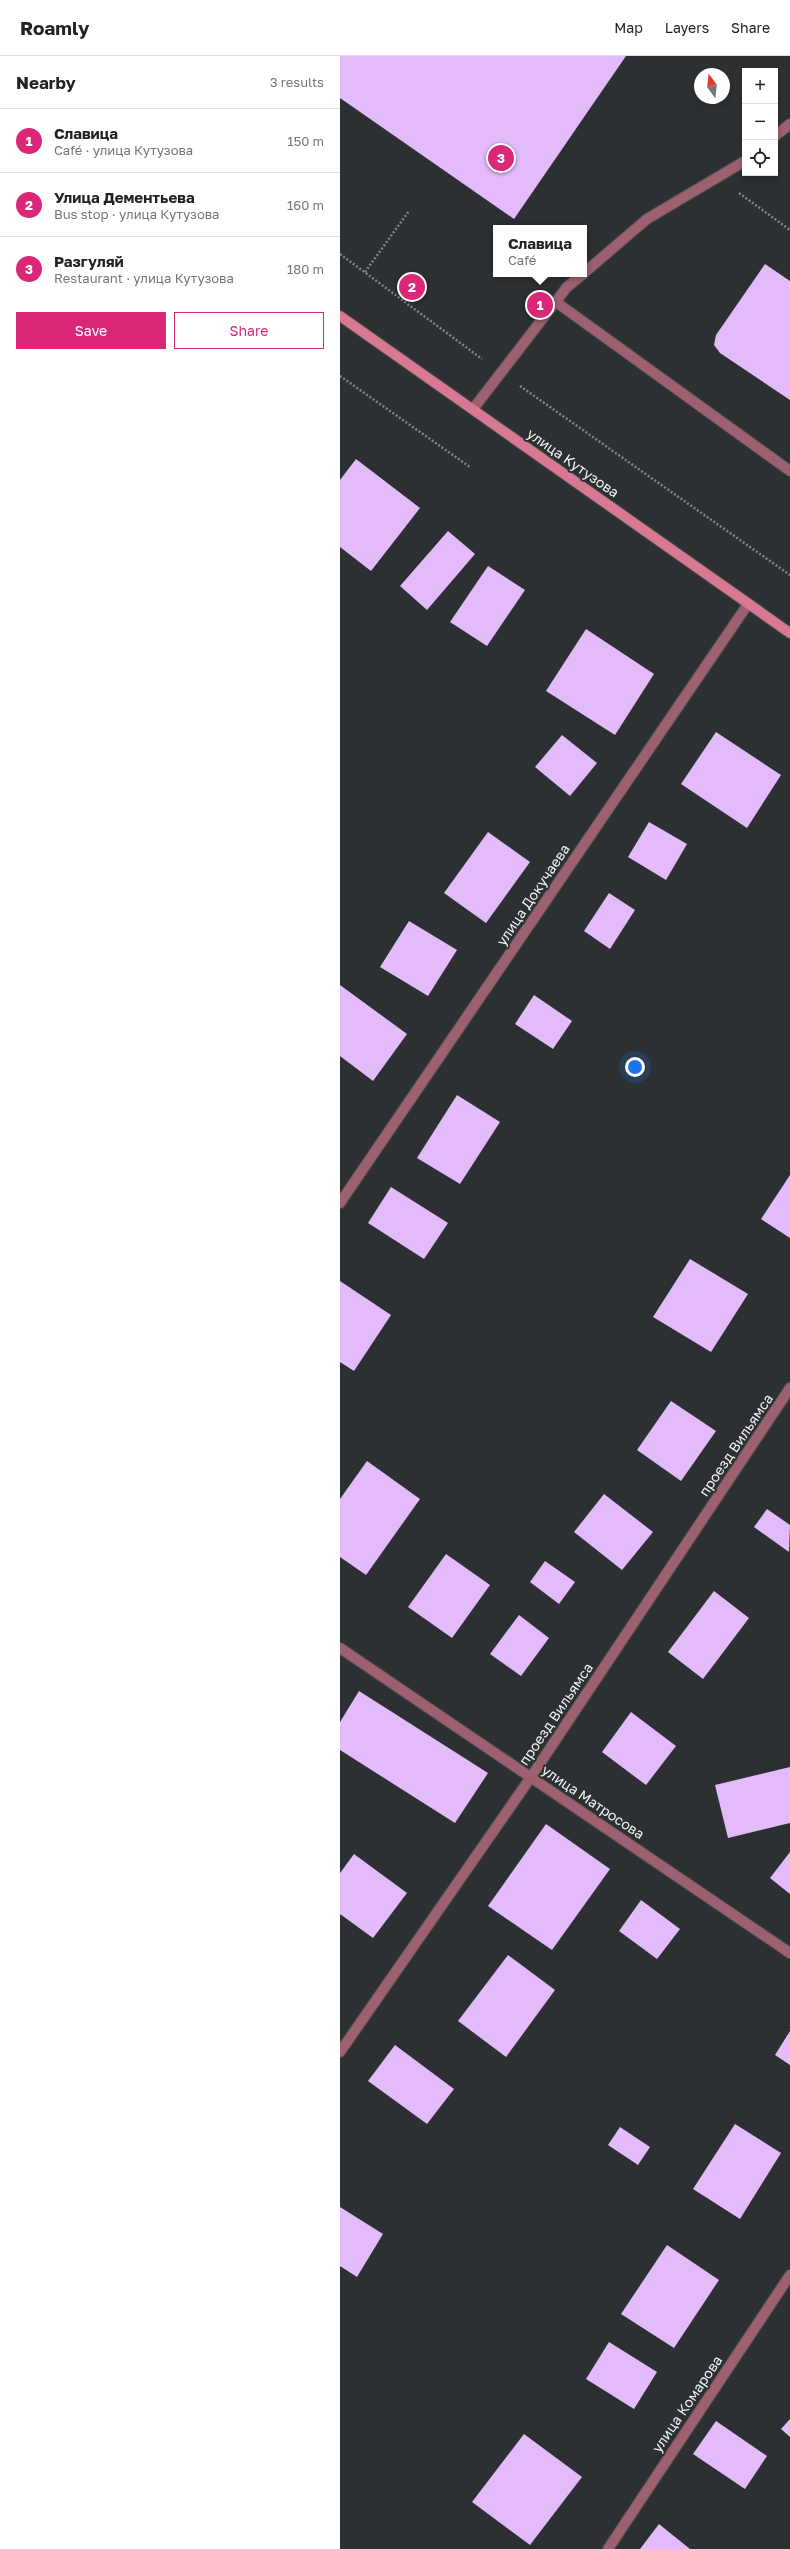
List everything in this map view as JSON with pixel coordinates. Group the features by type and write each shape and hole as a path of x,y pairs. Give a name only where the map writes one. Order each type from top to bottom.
{"main road":[{"name":"улица Кутузова","path":"340,316 790,633"}],"street":[{"path":"778,134 790,124"},
{"path":"587,270 647,219 742,163"},
{"path":"473,409 502,374 568,287 579,277"},
{"path":"556,302 790,471"},
{"name":"улица Докучаева","path":"340,1203 748,604"},
{"name":"проезд Вильямса","path":"340,2052 531,1776 790,1388"},
{"name":"улица Матросова","path":"340,1648 790,1952"},
{"name":"улица Комарова","path":"608,2549 790,2275"}],"path":[{"path":"717,178 790,230"},
{"path":"365,272 409,211"},
{"path":"340,254 502,374 790,575"},
{"path":"340,376 470,467"}],"building":[{"path":"340,56 626,56 514,219 340,98"},
{"path":"765,264 790,281 790,400 720,353 714,345 716,335"},
{"path":"356,459 420,508 371,571 340,547 340,480"},
{"path":"448,531 475,554 427,610 400,586"},
{"path":"488,566 525,590 487,646 450,622"},
{"path":"586,629 654,674 615,735 546,691"},
{"path":"716,732 781,775 747,828 681,784"},
{"path":"562,735 597,763 570,796 535,767"},
{"path":"649,822 687,844 666,880 628,857"},
{"path":"488,832 530,862 486,923 444,893"},
{"path":"609,893 635,910 610,949 584,931"},
{"path":"409,921 457,950 428,996 380,967"},
{"path":"340,985 407,1034 373,1081 340,1056"},
{"path":"534,995 572,1021 553,1049 515,1024"},
{"path":"457,1095 500,1122 460,1184 417,1158"},
{"path":"790,1175 790,1238 761,1219"},
{"path":"391,1187 448,1223 424,1259 368,1223"},
{"path":"690,1259 748,1294 711,1352 653,1317"},
{"path":"340,1281 391,1315 354,1371 340,1362"},
{"path":"671,1401 716,1431 681,1481 637,1450"},
{"path":"367,1461 420,1499 366,1575 340,1557 340,1499"},
{"path":"604,1494 653,1532 622,1570 574,1532"},
{"path":"767,1509 790,1525 789,1552 754,1527"},
{"path":"446,1554 490,1585 452,1638 408,1607"},
{"path":"545,1561 575,1582 559,1604 530,1582"},
{"path":"714,1591 749,1618 703,1679 668,1652"},
{"path":"519,1615 549,1638 521,1676 490,1654"},
{"path":"359,1691 488,1773 455,1823 340,1750 340,1722"},
{"path":"631,1712 676,1746 646,1785 602,1752"},
{"path":"790,1767 790,1823 728,1838 715,1785"},
{"path":"546,1824 610,1869 552,1950 488,1906"},
{"path":"790,1852 790,1894 770,1878"},
{"path":"354,1854 407,1893 373,1938 340,1914 340,1873"},
{"path":"641,1900 680,1929 657,1959 619,1931"},
{"path":"508,1955 555,1990 506,2057 458,2021"},
{"path":"790,2031 790,2065 775,2055"},
{"path":"395,2045 454,2089 427,2124 368,2081"},
{"path":"735,2124 781,2153 740,2219 693,2189"},
{"path":"620,2127 650,2147 638,2165 608,2145"},
{"path":"340,2207 383,2234 357,2277 340,2266"},
{"path":"667,2245 719,2280 674,2348 621,2314"},
{"path":"609,2342 657,2372 634,2409 586,2379"},
{"path":"790,2419 790,2437 781,2429"},
{"path":"716,2421 767,2456 745,2489 693,2454"},
{"path":"524,2434 582,2477 530,2545 472,2502"},
{"path":"659,2524 690,2549 640,2549"}],"place":[{"name":"Разгуляй","path":"501,158"},
{"name":"Улица Дементьева","path":"412,287"},
{"name":"Славица","path":"540,305"}]}
